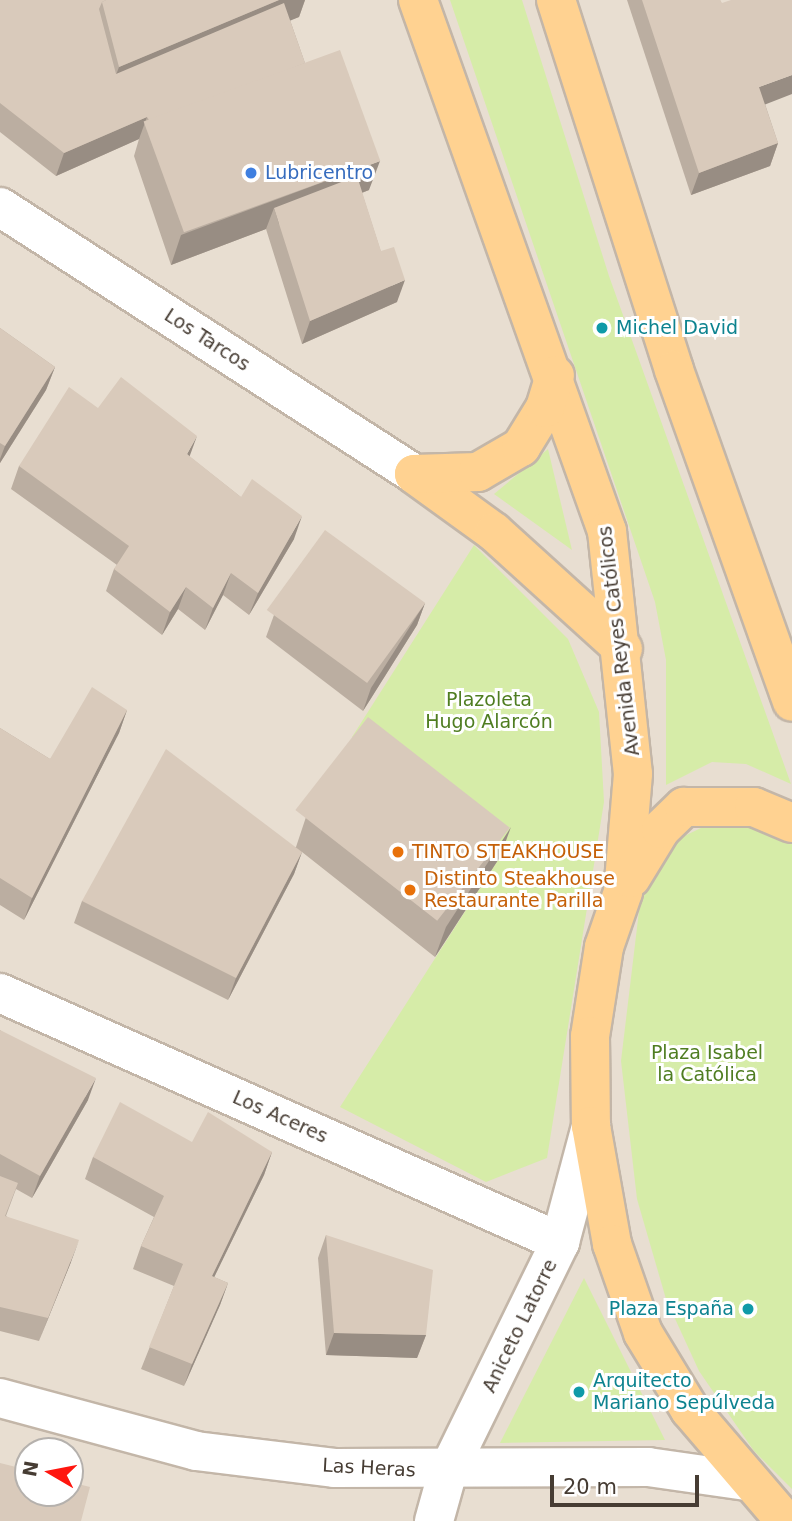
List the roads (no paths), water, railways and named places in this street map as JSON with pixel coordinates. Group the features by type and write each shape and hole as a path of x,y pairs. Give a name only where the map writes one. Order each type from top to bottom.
{"main road":[{"name":"Avenida Reyes Católicos","path":"418,0 555,375 604,518 623,649 633,774 623,892 604,947 590,1036 591,1126 612,1244 643,1333 746,1481 785,1521"},
{"path":"556,0 674,370 791,695"},
{"path":"414,474 478,472 521,447 545,408 555,375"},
{"path":"414,474 494,532 623,649"},
{"path":"623,892 660,829 684,807 754,807 792,823"}],"street":[{"name":"Los Tarcos","path":"0,207 414,474"},
{"name":"Los Aceres","path":"0,993 560,1242"},
{"name":"Aniceto Latorre","path":"434,1521 448,1471 560,1242 591,1126"},
{"name":"Las Heras","path":"0,1398 196,1451 334,1468 448,1471 648,1467 746,1481"}],"place":[{"name":"Lubricentro","path":"251,173"},
{"name":"Michel David","path":"602,328"},
{"name":"TINTO STEAKHOUSE","path":"398,852"},
{"name":"Distinto Steakhouse Restaurante Parilla","path":"410,890"},
{"name":"Plaza España","path":"748,1309"},
{"name":"Arquitecto Mariano Sepúlveda","path":"579,1392"}],"park label":[{"name":"Plazoleta Hugo Alarcón","path":"489,711"},
{"name":"Plaza Isabel la Católica","path":"707,1064"}]}
